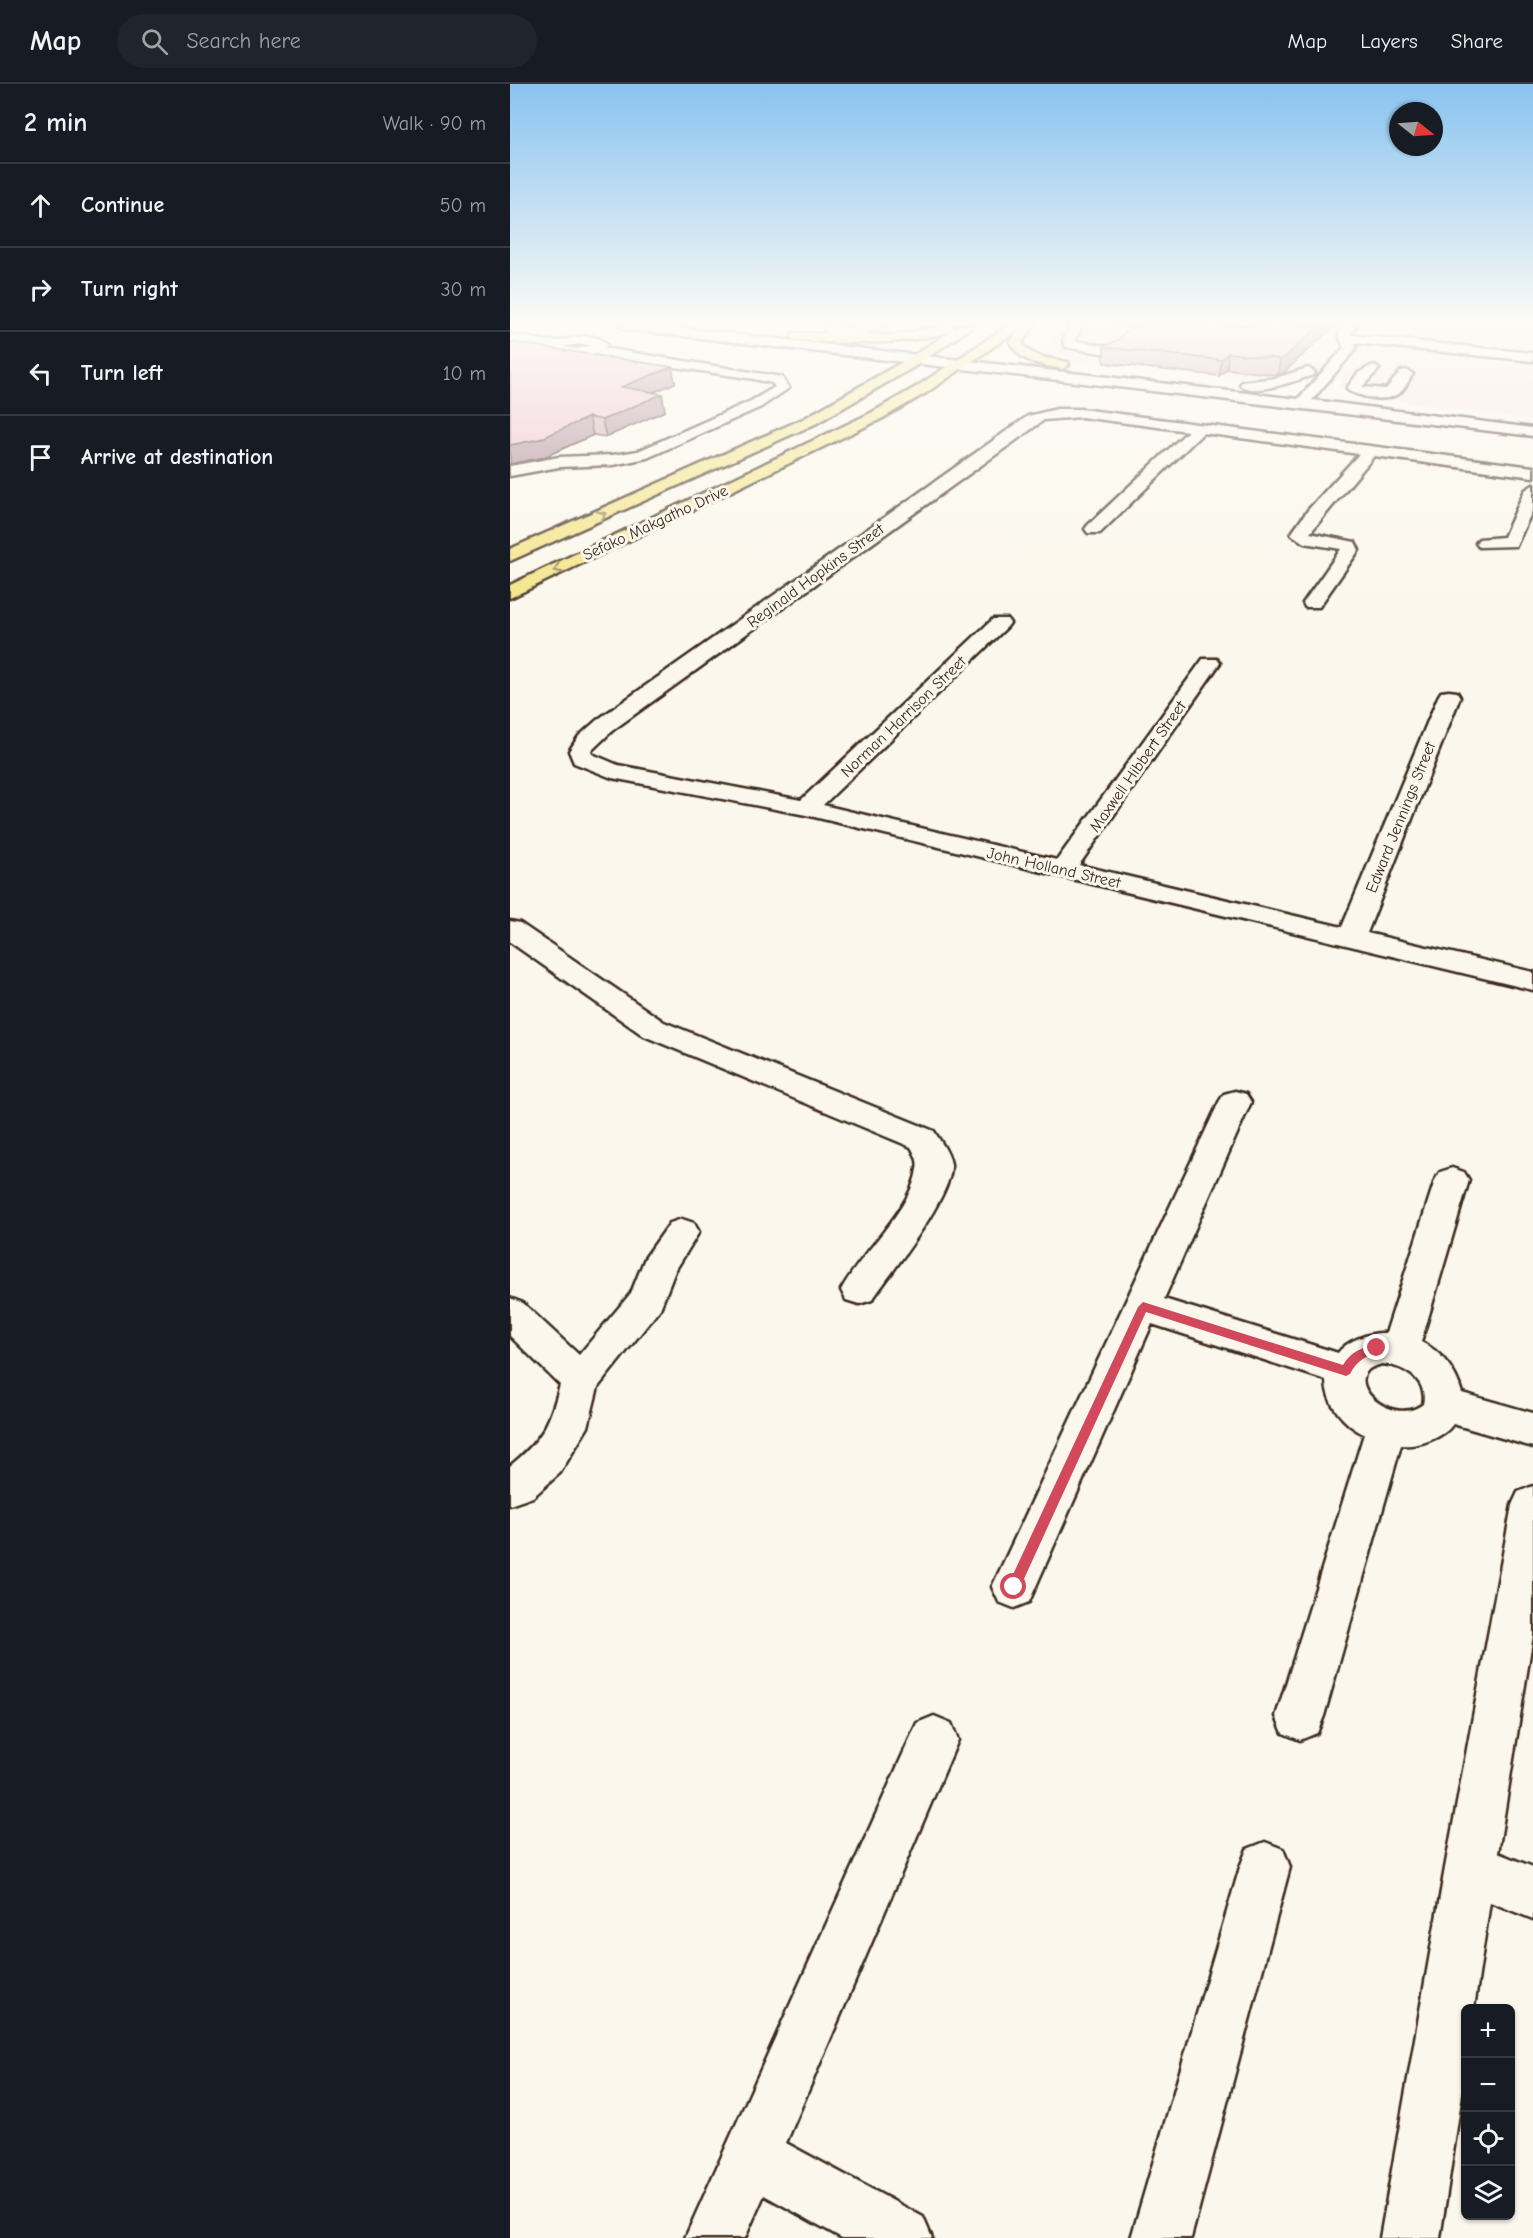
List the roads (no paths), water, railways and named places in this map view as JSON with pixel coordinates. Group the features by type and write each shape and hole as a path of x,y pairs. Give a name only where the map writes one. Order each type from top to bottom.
{"main road":[{"name":"Sefako Makgatho Drive","path":"510,556 799,426"},
{"name":"Sefako Makgatho Drive","path":"510,592 856,426"}],"street":[{"path":"510,471 560,462 613,460 652,451 708,426"},
{"name":"Reginald Hopkins Street","path":"580,751 587,741 604,726 1024,426"},
{"name":"Reginald Hopkins Street","path":"1170,426 1199,429"},
{"path":"1487,426 1533,432"},
{"path":"1094,529 1199,429 1533,472"},
{"path":"618,443 652,451"},
{"path":"1312,603 1350,550 1349,546 1308,539 1300,534 1314,514 1370,451"},
{"path":"1485,543 1510,542 1533,490"},
{"name":"Norman Harrison Street","path":"806,808 1000,623"},
{"name":"Maxwell Hibbert Street","path":"1064,869 1210,663"},
{"name":"Edward Jennings Street","path":"1351,938 1449,697"},
{"name":"John Holland Street","path":"580,751 582,758 612,771 806,808 1533,981"},
{"path":"510,930 654,1029 923,1139 930,1151 934,1168 917,1208 859,1290"},
{"path":"1014,1587 1235,1102"},
{"path":"1400,1350 1452,1180"},
{"path":"510,1486 518,1484 546,1461 568,1427 580,1380 647,1299 658,1268 682,1232"},
{"path":"1143,1307 1346,1371"},
{"path":"510,1313 580,1380"},
{"path":"1377,1348 1400,1350 1424,1361 1435,1372 1442,1385 1444,1399 1440,1411 1431,1421 1419,1428 1386,1427 1370,1420 1353,1404 1344,1384 1346,1371 1352,1360 1363,1352 1377,1348"},
{"path":"1442,1404 1533,1430"},
{"path":"1300,1716 1386,1427"},
{"path":"1410,2238 1470,1868 1533,1505"},
{"path":"715,2238 934,1740"},
{"path":"1161,2238 1265,1867"},
{"path":"1470,1868 1533,1893"},
{"path":"751,2156 902,2238"}]}
